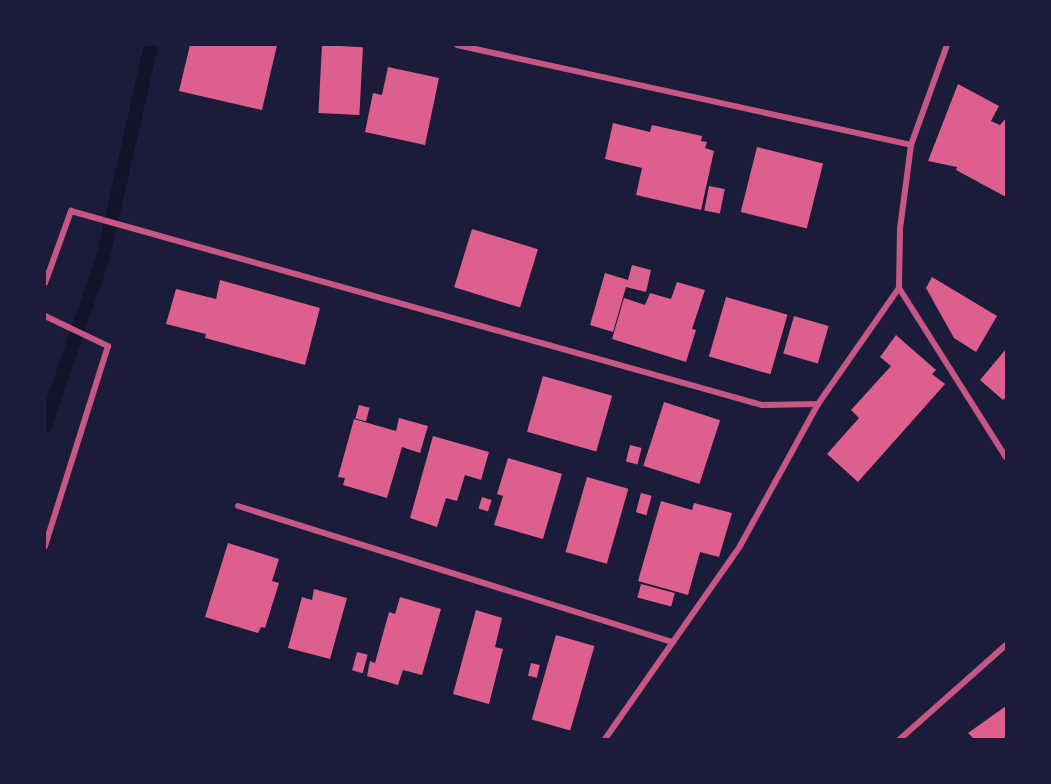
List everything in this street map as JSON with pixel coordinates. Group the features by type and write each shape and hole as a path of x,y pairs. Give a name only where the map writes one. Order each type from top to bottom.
{"street":[{"path":"457,45 911,145"},
{"path":"947,45 911,145 900,229 899,288 1006,457"},
{"path":"45,283 71,211 762,405 818,404"},
{"path":"605,739 740,546 818,404 899,288"},
{"path":"45,316 108,346 45,546"},
{"path":"238,506 673,642"},
{"path":"900,739 1006,645"}],"building":[{"path":"190,45 277,45 262,110 179,91"},
{"path":"322,45 363,47 359,115 318,113"},
{"path":"388,67 439,78 425,145 365,132 373,93 382,95"},
{"path":"958,84 999,106 991,121 1000,125 1006,118 1006,197 956,170 957,167 928,161"},
{"path":"613,123 650,132 652,125 702,136 701,141 707,142 705,148 714,151 701,210 636,195 642,168 605,159"},
{"path":"757,147 823,163 807,228 741,212"},
{"path":"709,186 725,189 720,214 704,211"},
{"path":"472,229 538,249 520,308 454,287"},
{"path":"632,265 651,270 646,292 626,287 613,332 590,325 605,273 628,280"},
{"path":"932,277 997,316 976,352 954,338 926,288"},
{"path":"220,280 320,308 305,365 205,338 206,334 166,324 176,289 216,299"},
{"path":"677,282 705,290 692,329 696,330 686,362 612,339 624,298 645,305 650,293 671,299"},
{"path":"726,297 788,315 770,374 709,357"},
{"path":"794,316 829,326 818,363 783,353"},
{"path":"896,335 936,370 932,374 945,384 858,482 827,454 859,418 851,410 891,366 880,357"},
{"path":"1006,349 1006,397 1003,400 980,380"},
{"path":"543,376 612,396 596,452 527,432"},
{"path":"664,402 720,420 699,484 643,466"},
{"path":"359,405 370,408 366,421 355,419"},
{"path":"399,418 428,426 420,453 402,447 387,498 343,485 345,478 338,477 354,419 396,431"},
{"path":"433,436 489,452 481,480 465,475 457,501 446,498 437,527 410,518"},
{"path":"630,445 642,448 638,464 626,461"},
{"path":"508,458 562,474 543,539 494,525 503,496 497,494"},
{"path":"587,477 628,489 607,564 566,552"},
{"path":"641,493 652,496 646,515 636,512"},
{"path":"482,497 492,500 488,511 478,508"},
{"path":"661,501 692,510 694,503 732,513 719,557 700,552 688,595 638,581"},
{"path":"228,543 279,559 272,581 279,583 265,628 261,627 258,633 205,617"},
{"path":"641,584 675,593 671,607 637,598"},
{"path":"314,589 347,598 330,659 288,648 302,597 312,600"},
{"path":"400,597 441,609 422,675 403,670 398,685 367,676 370,661 375,663 389,612 395,614"},
{"path":"476,610 502,618 495,647 503,649 489,704 453,694"},
{"path":"556,635 594,646 570,731 532,720"},
{"path":"357,652 368,655 363,673 352,670"},
{"path":"531,663 540,665 537,678 528,676"},
{"path":"1006,706 1006,739 974,739 968,733"}],"waterway":[{"path":"45,426 103,257 151,45"}]}
